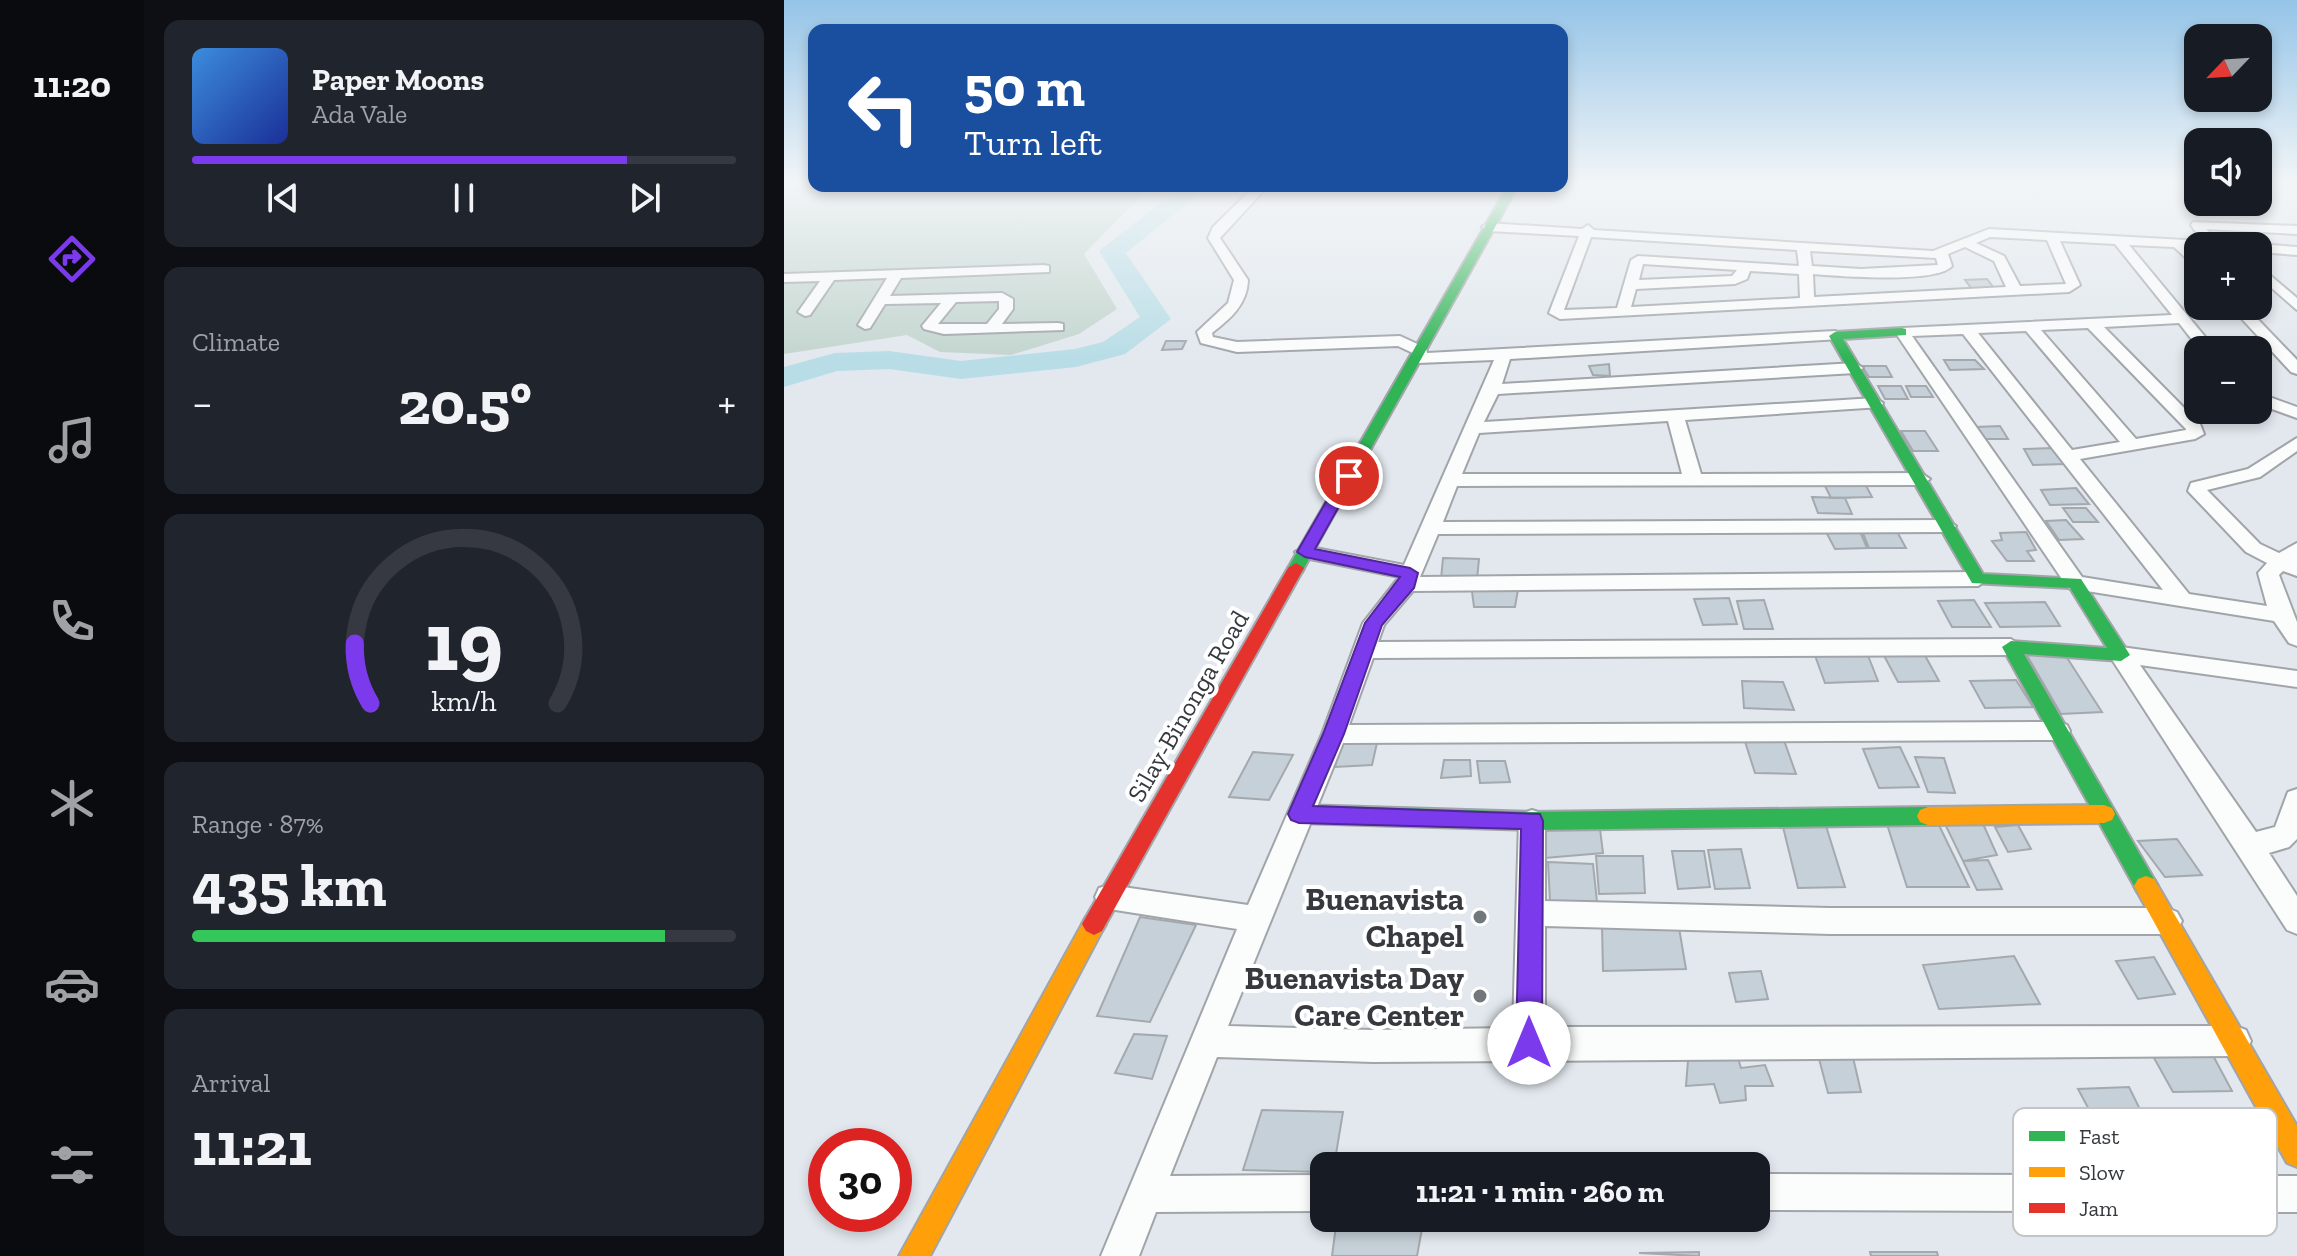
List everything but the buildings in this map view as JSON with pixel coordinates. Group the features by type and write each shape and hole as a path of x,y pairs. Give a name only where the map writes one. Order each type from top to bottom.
{"street":[{"path":"1216,242 1241,280 1241,287 1227,315 1204,332 1206,340 1237,347 1400,341 1419,354 1504,355 2181,319"},
{"name":"Silay-Binonga Road","path":"914,1256 1109,897 1481,242"},
{"path":"1588,242 1556,313 1622,314 2060,290 2073,285 2054,242"},
{"path":"1737,242 1941,254 1970,242"},
{"path":"2119,242 2196,336"},
{"path":"2131,242 2184,244"},
{"path":"1967,243 1999,259 2016,293"},
{"path":"2178,244 2184,250"},
{"path":"1803,246 1807,303"},
{"path":"2272,249 2297,250"},
{"path":"1622,314 1638,260 1861,273 1941,270 1945,268 1941,254"},
{"path":"1629,285 1735,280 1742,276 1745,267"},
{"path":"784,278 1044,269"},
{"path":"865,325 897,274"},
{"path":"805,312 831,275"},
{"path":"2272,282 2297,306"},
{"path":"952,298 929,326 944,330 1058,327"},
{"path":"883,300 1006,299 1006,309 991,329"},
{"path":"2250,320 2297,369"},
{"path":"2066,456 2195,434 2194,428 2091,322"},
{"path":"2030,326 2133,446"},
{"path":"1967,329 2180,597"},
{"path":"1902,332 2075,583 2297,921"},
{"path":"1835,336 1978,579"},
{"path":"1120,1256 1205,1041 1334,734 1362,650 1380,613 1408,579 1504,355"},
{"path":"1492,389 1855,368"},
{"path":"1472,428 1875,403"},
{"path":"2272,403 2297,413"},
{"path":"1675,416 1693,479"},
{"path":"2289,567 2245,542 2202,497 2198,487 2254,473 2297,443"},
{"path":"1451,480 1921,479"},
{"path":"1431,528 1946,526"},
{"path":"2289,567 2297,549"},
{"path":"1305,552 1408,579 1978,579 2075,583 2281,615"},
{"path":"2289,567 2268,573 2281,615 2297,638"},
{"path":"1362,650 2011,647 2121,655 2297,679"},
{"path":"2011,647 2272,1108"},
{"path":"1334,734 2058,731"},
{"path":"2249,844 2274,842 2284,837 2290,831 2297,799"},
{"path":"1299,814 1532,821 2104,814"},
{"path":"1529,1043 1532,821"},
{"path":"1109,897 1256,919"},
{"path":"1529,913 1830,921 2167,921"},
{"path":"1205,1041 1373,1046 2235,1041"},
{"path":"2277,1117 2297,1153"},
{"path":"1770,1192 2013,1193"},
{"path":"1147,1194 1310,1193"},
{"path":"2277,1194 2297,1194"}],"shaded area":[{"path":"784,242 1096,242 1084,254 1117,309 1079,334 1011,355 940,352 907,335 784,354"}],"waterway":[{"path":"784,377 835,362 889,360 961,370 1076,358 1114,348 1156,319 1112,251 1124,242"}],"traffic: fast":[{"path":"1296,568 1481,242"},
{"path":"1902,332 1835,336 1978,579 2075,583 2121,655 2011,647 2146,886"},
{"path":"1299,814 1532,821 1928,816"}],"traffic: slow":[{"path":"1928,816 2104,814"},
{"path":"2146,886 2272,1108"},
{"path":"914,1256 1094,924"},
{"path":"2277,1118 2297,1153"}],"traffic: jam":[{"path":"1094,924 1296,568"}],"place":[{"name":"Buenavista Chapel","path":"1480,917"},
{"name":"Buenavista Day Care Center","path":"1480,996"}],"route":[{"path":"1349,476 1305,552 1410,573 1407,584 1374,623 1334,734 1299,814 1532,821 1529,1043"}]}
